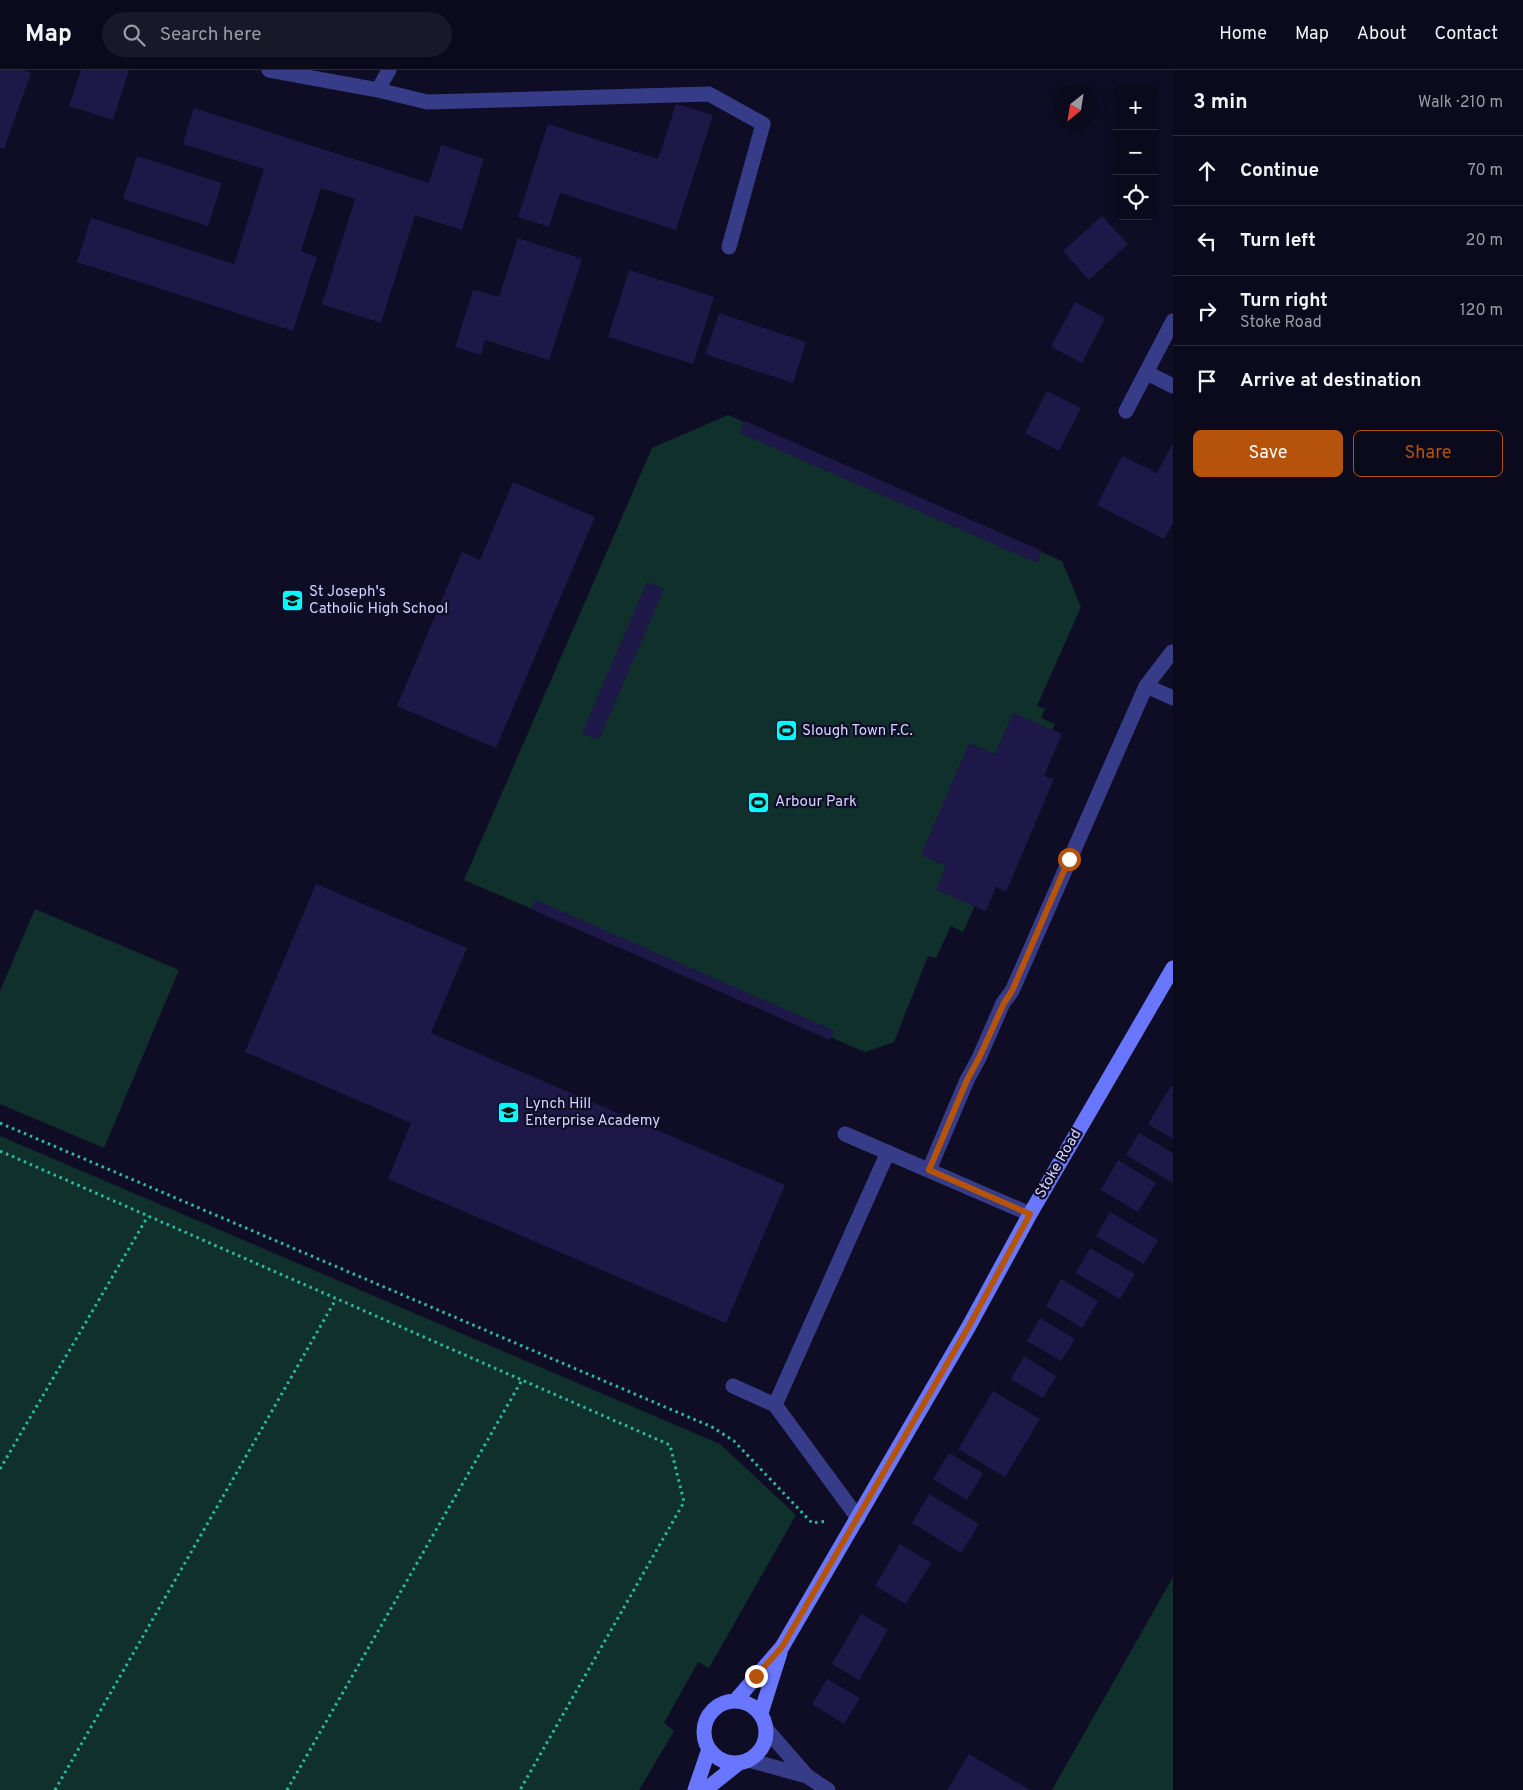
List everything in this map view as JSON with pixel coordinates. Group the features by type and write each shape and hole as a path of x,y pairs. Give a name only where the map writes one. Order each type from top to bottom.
{"main road":[{"name":"Stoke Road","path":"736,1700 782,1647 969,1326 1030,1214 1173,968"},
{"name":"Stoke Road","path":"761,1714 782,1647"},
{"path":"705,1790 743,1762 756,1755 766,1739 767,1730 761,1714 754,1707 746,1702 726,1701 710,1712 704,1731 705,1740 715,1756 730,1762 743,1762"},
{"path":"696,1790 709,1749"}],"street":[{"path":"269,70 378,90 428,102 709,94 763,124 729,247"},
{"path":"378,90 389,70"},
{"path":"1126,411 1173,321"},
{"path":"1146,373 1173,386"},
{"path":"929,1170 967,1080 1004,1003 1012,991 1146,686 1172,652"},
{"path":"1146,686 1173,698"},
{"path":"845,1134 1030,1214"},
{"path":"775,1405 888,1152"},
{"path":"732,1386 775,1405 858,1518"},
{"path":"767,1730 806,1776 828,1790"},
{"path":"743,1762 806,1776"}],"path":[{"path":"0,1123 712,1427 734,1441 812,1523 858,1518"},
{"path":"0,1151 670,1446 684,1502 520,1790"},
{"path":"0,1469 148,1216"},
{"path":"55,1790 336,1299"},
{"path":"286,1790 522,1380"}],"green space":[{"name":"Slough Town F.C.","path":"728,415 1062,561 1081,607 1037,706 1045,709 1041,718 1055,724 963,932 951,926 936,958 928,956 894,1042 865,1052 464,880 652,448"},
{"path":"35,909 179,970 104,1148 0,1104 0,991"},
{"path":"0,1136 720,1444 796,1515 709,1668 698,1662 664,1723 674,1731 639,1790 0,1790"},
{"path":"1173,1577 1173,1790 1052,1790"}],"building":[{"path":"0,70 24,70 31,73 4,149 0,147"},
{"path":"81,70 129,70 113,120 69,106"},
{"path":"676,104 713,115 676,230 560,193 549,227 518,217 548,124 658,159"},
{"path":"194,108 429,183 441,145 484,159 462,230 415,215 381,323 322,304 355,199 321,188 301,251 317,257 293,331 77,262 91,218 234,264 264,169 183,144"},
{"path":"137,156 222,183 208,226 123,199"},
{"path":"1102,216 1128,244 1089,280 1063,251"},
{"path":"518,238 582,259 549,360 485,340 481,355 455,347 473,290 499,297"},
{"path":"629,270 714,297 693,364 608,337"},
{"path":"1075,302 1105,318 1082,363 1051,347"},
{"path":"719,313 806,342 793,383 705,354"},
{"path":"1047,391 1081,408 1059,451 1025,433"},
{"path":"745,421 1042,551 1037,563 740,433"},
{"path":"1173,443 1173,523 1164,539 1097,505 1122,456 1157,473"},
{"path":"513,482 595,517 496,748 397,706 462,552 480,560"},
{"path":"647,582 664,589 599,740 582,733"},
{"path":"1013,713 1062,734 1044,776 1054,779 1006,892 996,887 986,911 936,890 946,866 921,855 969,743 995,754"},
{"path":"316,884 467,948 431,1033 785,1185 726,1323 388,1179 411,1123 245,1052"},
{"path":"536,900 835,1031 830,1040 531,909"},
{"path":"1171,1086 1173,1087 1173,1139 1148,1124"},
{"path":"1139,1133 1173,1153 1173,1183 1126,1155"},
{"path":"1118,1160 1156,1183 1138,1212 1101,1190"},
{"path":"1110,1212 1158,1240 1144,1264 1096,1236"},
{"path":"1090,1248 1135,1274 1120,1299 1076,1273"},
{"path":"1061,1279 1098,1301 1082,1328 1046,1306"},
{"path":"1040,1318 1075,1339 1061,1361 1027,1341"},
{"path":"1024,1356 1056,1376 1043,1398 1011,1379"},
{"path":"993,1391 1040,1419 1005,1477 958,1449"},
{"path":"949,1453 983,1473 967,1500 933,1479"},
{"path":"929,1494 979,1524 961,1553 912,1523"},
{"path":"900,1544 931,1563 906,1604 875,1586"},
{"path":"861,1614 888,1630 859,1680 832,1664"},
{"path":"827,1679 860,1698 844,1724 812,1704"},
{"path":"969,1754 1030,1790 947,1790"}],"place":[{"name":"St Joseph's Catholic High School","path":"293,601"},
{"name":"Slough Town F.C.","path":"786,731"},
{"name":"Arbour Park","path":"759,802"},
{"name":"Lynch Hill Enterprise Academy","path":"509,1113"}],"route":[{"path":"756,1676 782,1647 969,1326 1030,1214 929,1170 967,1080 1004,1003 1012,991 1069,859"}]}
